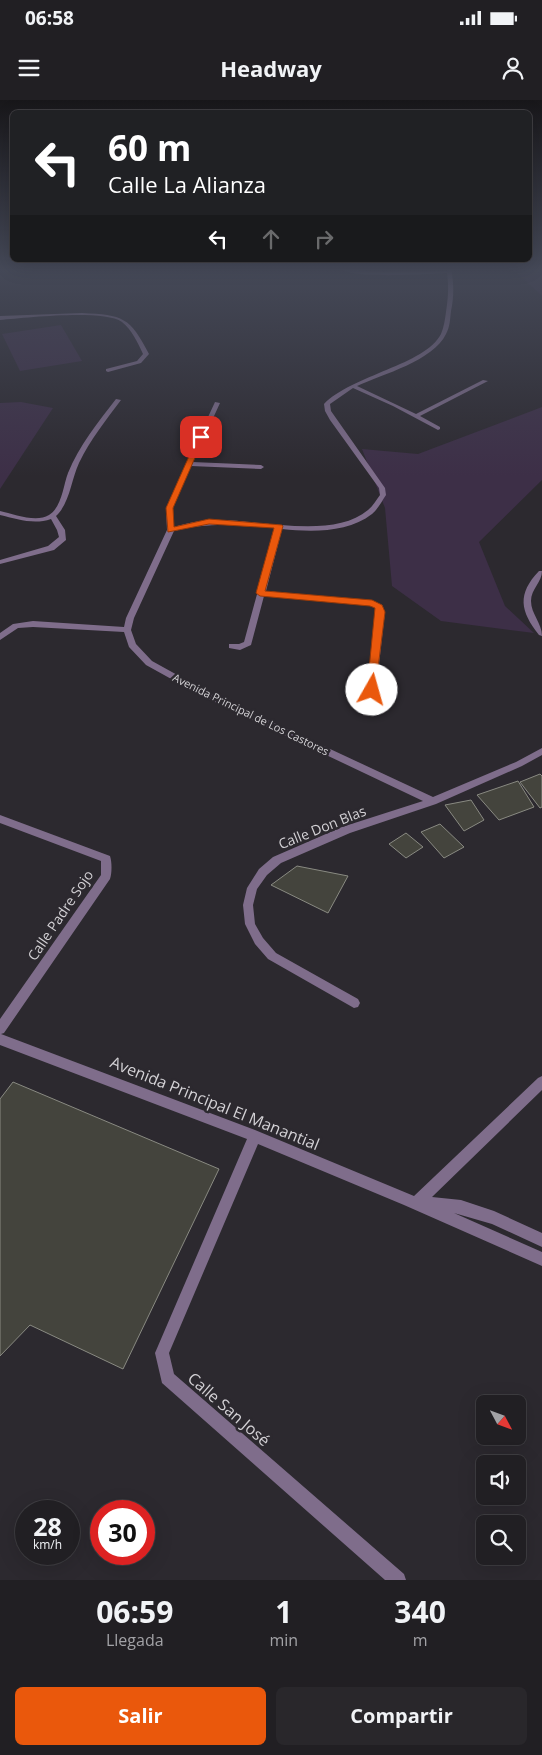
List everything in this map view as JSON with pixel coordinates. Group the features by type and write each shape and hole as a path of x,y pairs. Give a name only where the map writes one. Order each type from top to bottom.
{"street":[{"path":"108,370 139,362 146,354 138,338"},
{"path":"171,530 209,522 307,528 337,526 356,521 374,511 383,496 382,488 328,410 327,404 334,396 427,350 441,338"},
{"path":"416,416 484,381"},
{"path":"354,387 438,428"},
{"path":"0,513 38,521 52,516 58,510 71,474 85,445 118,400"},
{"path":"0,637 16,626 33,624 127,630 138,599 171,530 170,508 217,403"},
{"path":"190,464 261,467"},
{"path":"0,562 51,548 63,538 62,530 52,516"},
{"path":"232,646 240,647 248,643 279,526"},
{"path":"542,573 528,588 526,600 531,618 542,633"},
{"path":"260,593 372,603 379,607 381,612 372,690 374,696 383,699"},
{"name":"Avenida Principal de Los Castores","path":"127,630 132,645 149,663 157,668 205,694 432,801"},
{"path":"432,801 519,764 542,751"},
{"name":"Calle Don Blas","path":"354,1003 272,956 259,941 250,924 248,905 252,888 263,872 277,860 346,830 432,801"},
{"name":"Calle Padre Sojo","path":"0,820 106,859 106,876 0,1029"},
{"name":"Avenida Principal El Manantial","path":"0,1039 97,1074 417,1202"},
{"path":"417,1202 542,1082"},
{"name":"Calle San José","path":"254,1136 162,1353 167,1378 398,1580"},
{"path":"417,1202 462,1207 494,1218 542,1240"},
{"path":"417,1202 542,1259"}],"shaded area":[{"path":"4,338 69,338 82,361 20,371"},
{"path":"21,402 53,408 0,489 0,403"},
{"path":"542,407 542,480 479,542 505,606 534,633 441,621 392,586 385,508 362,449 418,454"}],"building":[{"path":"540,774 542,776 542,807 540,808 520,782"},
{"path":"518,781 534,807 499,820 477,795"},
{"path":"471,800 484,820 464,831 445,805"},
{"path":"440,824 464,847 444,858 421,832"},
{"path":"406,833 423,847 406,858 389,844"},
{"path":"297,866 348,876 328,913 271,885"},
{"path":"13,1082 219,1169 123,1369 30,1325 0,1356 0,1099"}],"route":[{"path":"201,437 170,508 171,530 209,522 279,526 260,593 372,603 379,607 381,612 372,690"}]}
